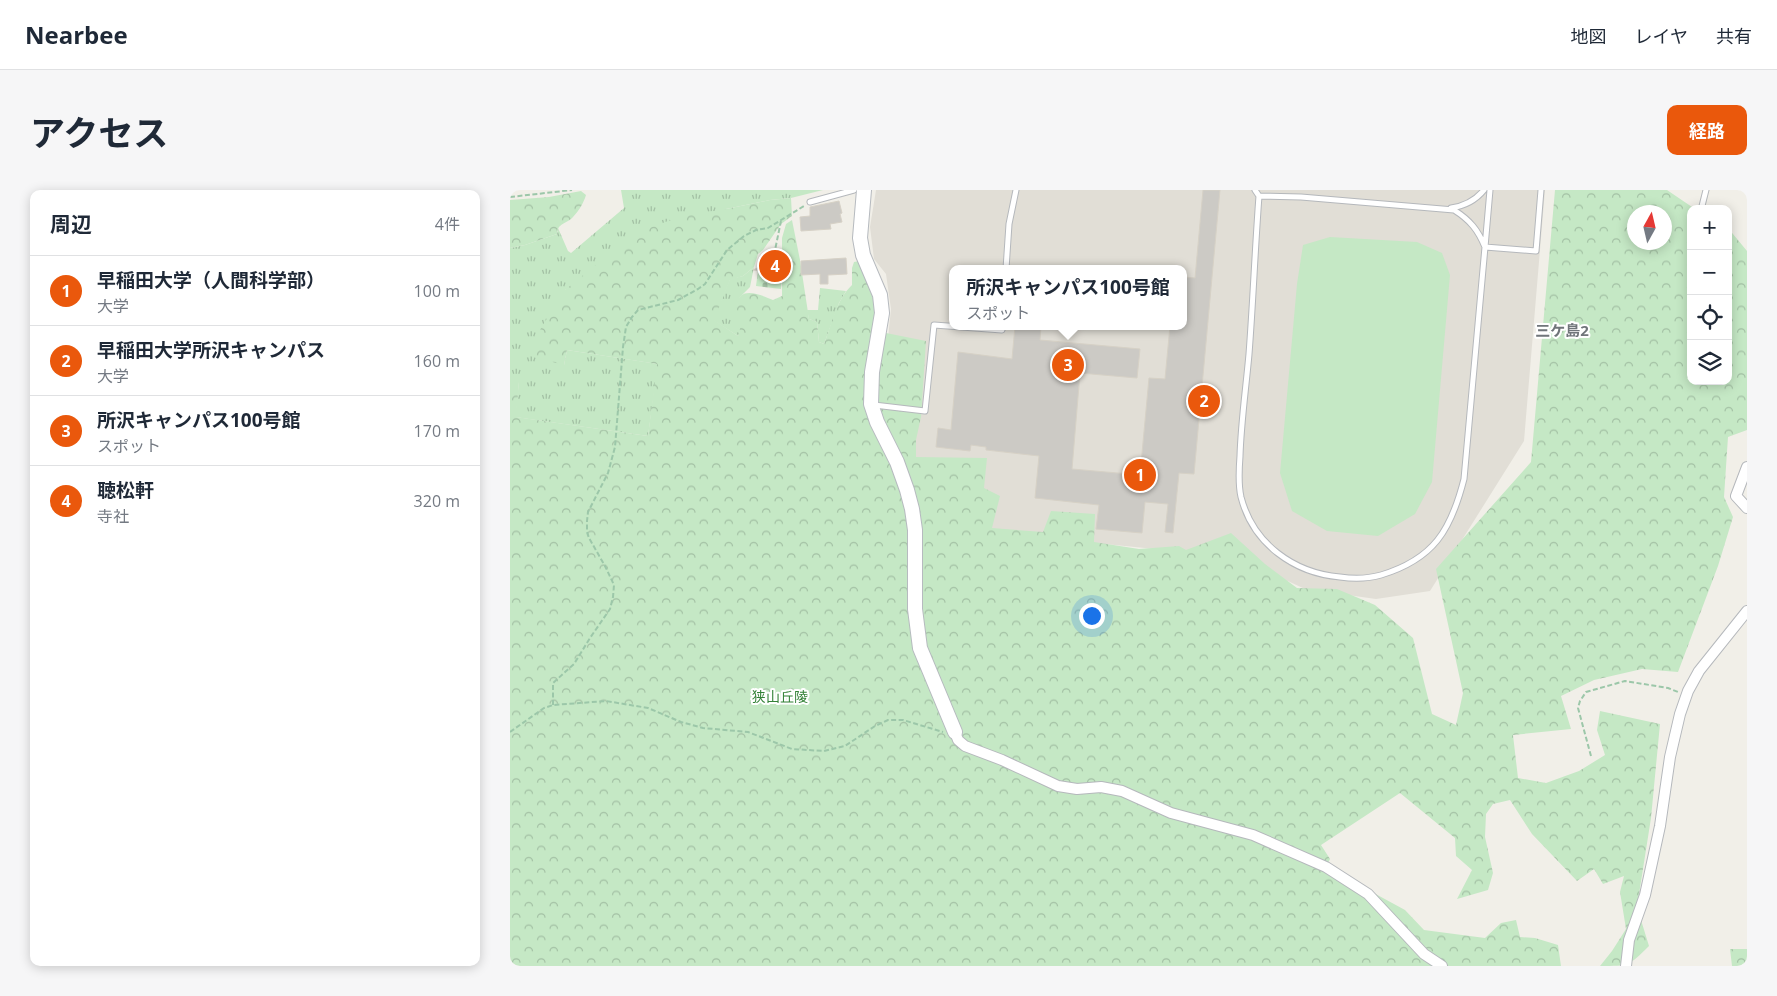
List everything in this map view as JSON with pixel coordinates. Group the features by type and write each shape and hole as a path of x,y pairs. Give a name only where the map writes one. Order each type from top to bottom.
{"street":[{"path":"864,190 860,238 863,256 880,295 882,313 872,372 871,404 877,422 897,462 912,509 915,530 915,609 920,648 958,740 966,746 1002,760 1058,786 1077,789 1101,787 1122,791 1171,813 1253,835 1326,867 1368,894 1424,954 1442,966"},
{"path":"1747,467 1736,496 1747,508"},
{"path":"1626,966 1629,940 1645,895 1660,826 1670,757 1686,695 1699,670 1747,611"}],"lane":[{"path":"810,202 854,190"},
{"path":"1006,265 1009,224 1016,190"},
{"path":"1255,190 1259,196 1249,353 1241,438 1239,484 1241,497 1261,537 1273,551 1289,562 1314,573 1359,579 1391,572 1420,558 1448,527 1458,503 1464,478 1490,190"},
{"path":"1446,208 1463,206 1484,190"},
{"path":"1485,247 1536,250 1541,190"},
{"path":"1702,205 1706,190"},
{"path":"1259,196 1301,197 1446,208 1454,210 1471,222 1479,233 1485,247"},
{"path":"871,404 925,411 934,325 949,326"}],"path":[{"path":"510,197 572,190"},
{"path":"553,705 553,683 574,664 610,609 613,597 614,585 589,538 587,521 588,512 608,473 615,447 626,327 638,310 678,300 698,289 705,284 727,250 744,236 756,230 768,228 810,202"},
{"path":"774,255 782,220"},
{"path":"1591,756 1578,708 1580,700 1586,692 1625,681 1668,688 1686,695"},
{"path":"510,732 544,708 553,705 606,702 648,708 681,722 703,728 748,732 792,749 824,751 845,746 875,726 888,720 903,720 943,732 955,732"}],"shaded area":[{"path":"876,190 1545,190 1524,441 1430,591 1376,599 1305,589 1236,557 924,526 887,348 891,309 886,274 874,259 870,227"}],"green space":[{"path":"621,190 823,190 791,198 770,200 726,209 565,290 564,365 567,350 658,364 648,436 515,417 519,382 510,382 510,248 557,234 558,228 568,251 571,253 624,208"},
{"name":"狭山丘陵","path":"1555,190 1667,190 1689,205 1687,205 1687,385 1732,385 1732,233 1747,251 1747,430 1728,437 1724,497 1733,517 1718,566 1678,672 1642,669 1594,680 1561,696 1571,729 1513,735 1518,778 1546,783 1579,771 1605,755 1597,730 1600,711 1660,724 1651,818 1637,907 1649,946 1628,964 1600,966 1626,929 1620,892 1624,876 1603,884 1594,869 1577,881 1532,834 1510,800 1493,804 1486,814 1485,837 1493,873 1488,890 1457,899 1472,870 1456,856 1455,838 1400,793 1321,845 1330,859 1326,867 1405,910 1424,930 1485,938 1501,923 1516,920 1520,937 1535,938 1558,945 1561,966 510,966 510,382 519,382 516,417 648,436 657,364 567,350 564,365 530,356 541,328 565,290 635,233 679,217 770,200 791,198 792,216 781,224 763,250 758,254 754,267 743,276 730,280 714,320 738,336 740,323 737,305 742,295 751,293 773,300 782,296 782,238 786,224 792,220 809,319 817,322 819,342 824,344 838,305 852,285 854,262 859,261 886,333 926,341 921,417 916,440 916,457 987,458 984,488 1000,496 992,528 1043,532 1051,511 1095,514 1094,542 1139,549 1179,546 1186,550 1231,533 1265,564 1297,588 1337,589 1375,605 1413,638 1432,714 1456,725 1463,693 1436,569 1531,462"},
{"path":"581,191 586,195 581,206 571,219 560,226 557,234 510,248 510,200 549,197"},
{"path":"1330,237 1417,242 1442,253 1450,275 1432,482 1415,514 1378,536 1327,531 1292,511 1280,473 1297,284 1303,245"},
{"path":"754,267 750,287 740,297 737,306 742,327 738,336 713,320 730,279 743,276"},
{"path":"758,271 782,273 781,289 756,286"},
{"path":"820,288 846,291 839,303 824,344 819,342 817,322 809,319 807,310 818,310"},
{"path":"1730,949 1747,949 1747,966 1732,966"}],"building":[{"path":"1203,190 1220,190 1194,474 1179,473 1173,533 1165,532 1168,504 1145,502 1142,533 1096,529 1099,505 1035,498 1039,456 986,450 986,447 971,445 970,451 936,447 938,428 951,430 958,352 1012,359 1015,330 1041,330 1040,340 1140,349 1137,378 1080,373 1072,469 1140,475 1149,378 1165,379 1170,330 1187,330 1187,277 1195,278"},
{"path":"839,201 842,222 830,224 831,229 801,231 800,217 810,216 810,207"},
{"path":"846,258 847,274 828,275 828,284 820,284 820,274 801,275 801,261"},
{"path":"770,262 779,263 778,272 753,270"}],"place":[{"name":"聴松軒","path":"775,266"},
{"name":"所沢キャンパス100号館","path":"1068,365"},
{"name":"早稲田大学所沢キャンパス","path":"1204,401"},
{"name":"早稲田大学（人間科学部）","path":"1140,475"}],"district":[{"name":"三ケ島2","path":"1562,330"}]}
